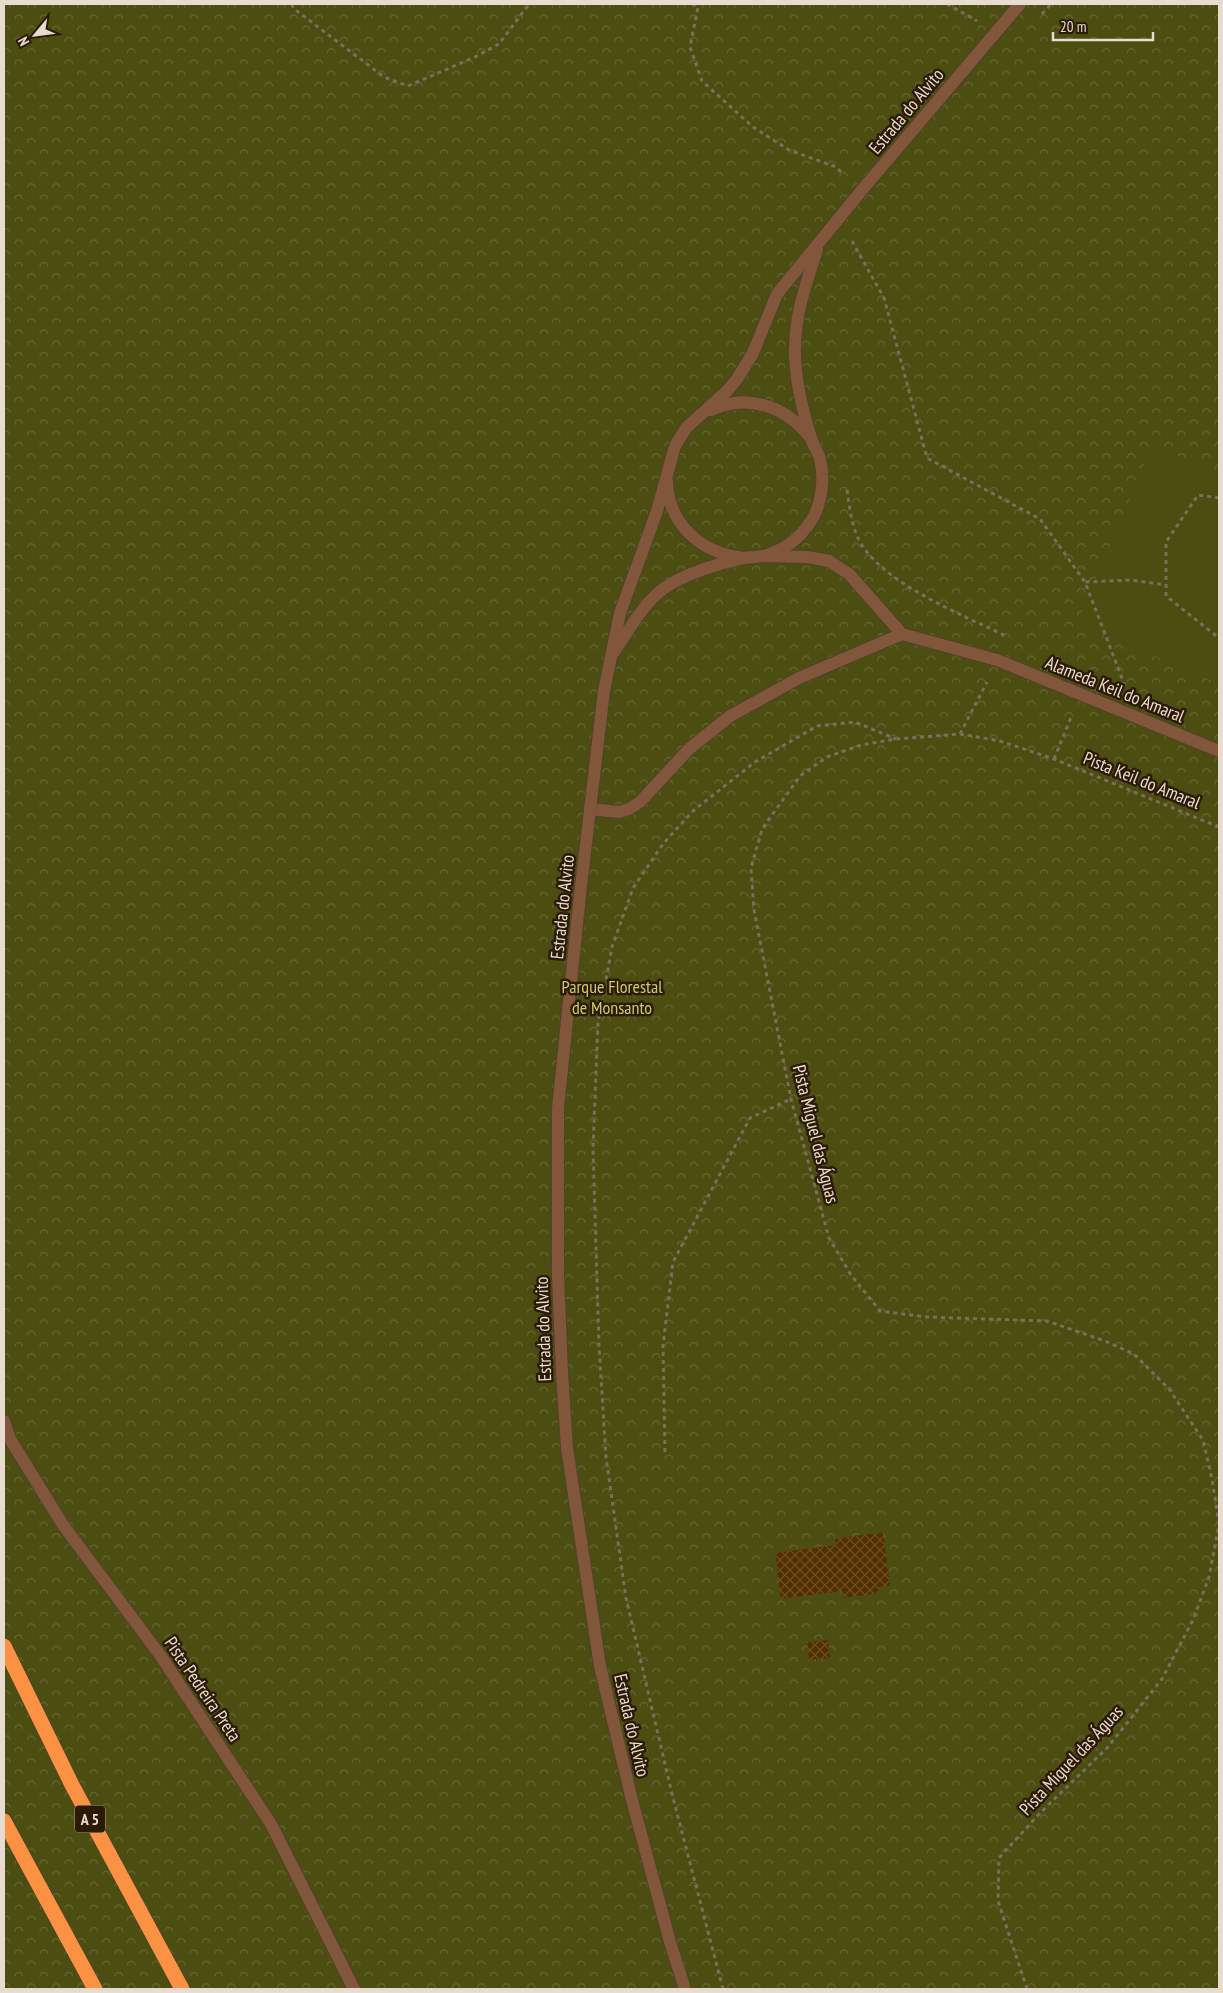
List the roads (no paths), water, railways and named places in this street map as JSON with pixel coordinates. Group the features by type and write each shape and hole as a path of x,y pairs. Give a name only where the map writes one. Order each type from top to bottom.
{"highway":[{"name":"A 5","path":"4,1646 72,1784 182,1989"},
{"path":"4,1821 96,1989"}],"street":[{"name":"Estrada do Alvito","path":"685,1989 670,1942 632,1800 600,1666 567,1448 558,1275 558,1108 598,730 620,612 657,511 675,446 686,428 737,379 753,353 777,294 862,190 1020,4"},
{"name":"Estrada do Alvito","path":"612,656 636,619 651,600 663,590 678,580 696,573 744,558 764,556 783,548 800,536 812,520 820,500 823,480 820,459 812,440 800,394 795,358 796,327 800,302 820,242"},
{"name":"Estrada do Alvito","path":"702,414 721,406 742,402 762,404 782,411 799,423 812,440"},
{"name":"Estrada do Alvito","path":"669,464 667,484 671,503 679,521 691,536 706,548 724,555 744,558"},
{"path":"590,809 619,812 629,809 640,802 689,749 730,716 799,678 902,634 849,574 829,561 808,557 764,556"},
{"name":"Alameda Keil do Amaral","path":"902,634 997,660 1219,751"},
{"name":"Pista Pedreira Preta","path":"4,1422 10,1439 62,1525 160,1655 271,1824 354,1989"}],"park label":[{"name":"Parque Florestal de Monsanto","path":"612,996"}]}
